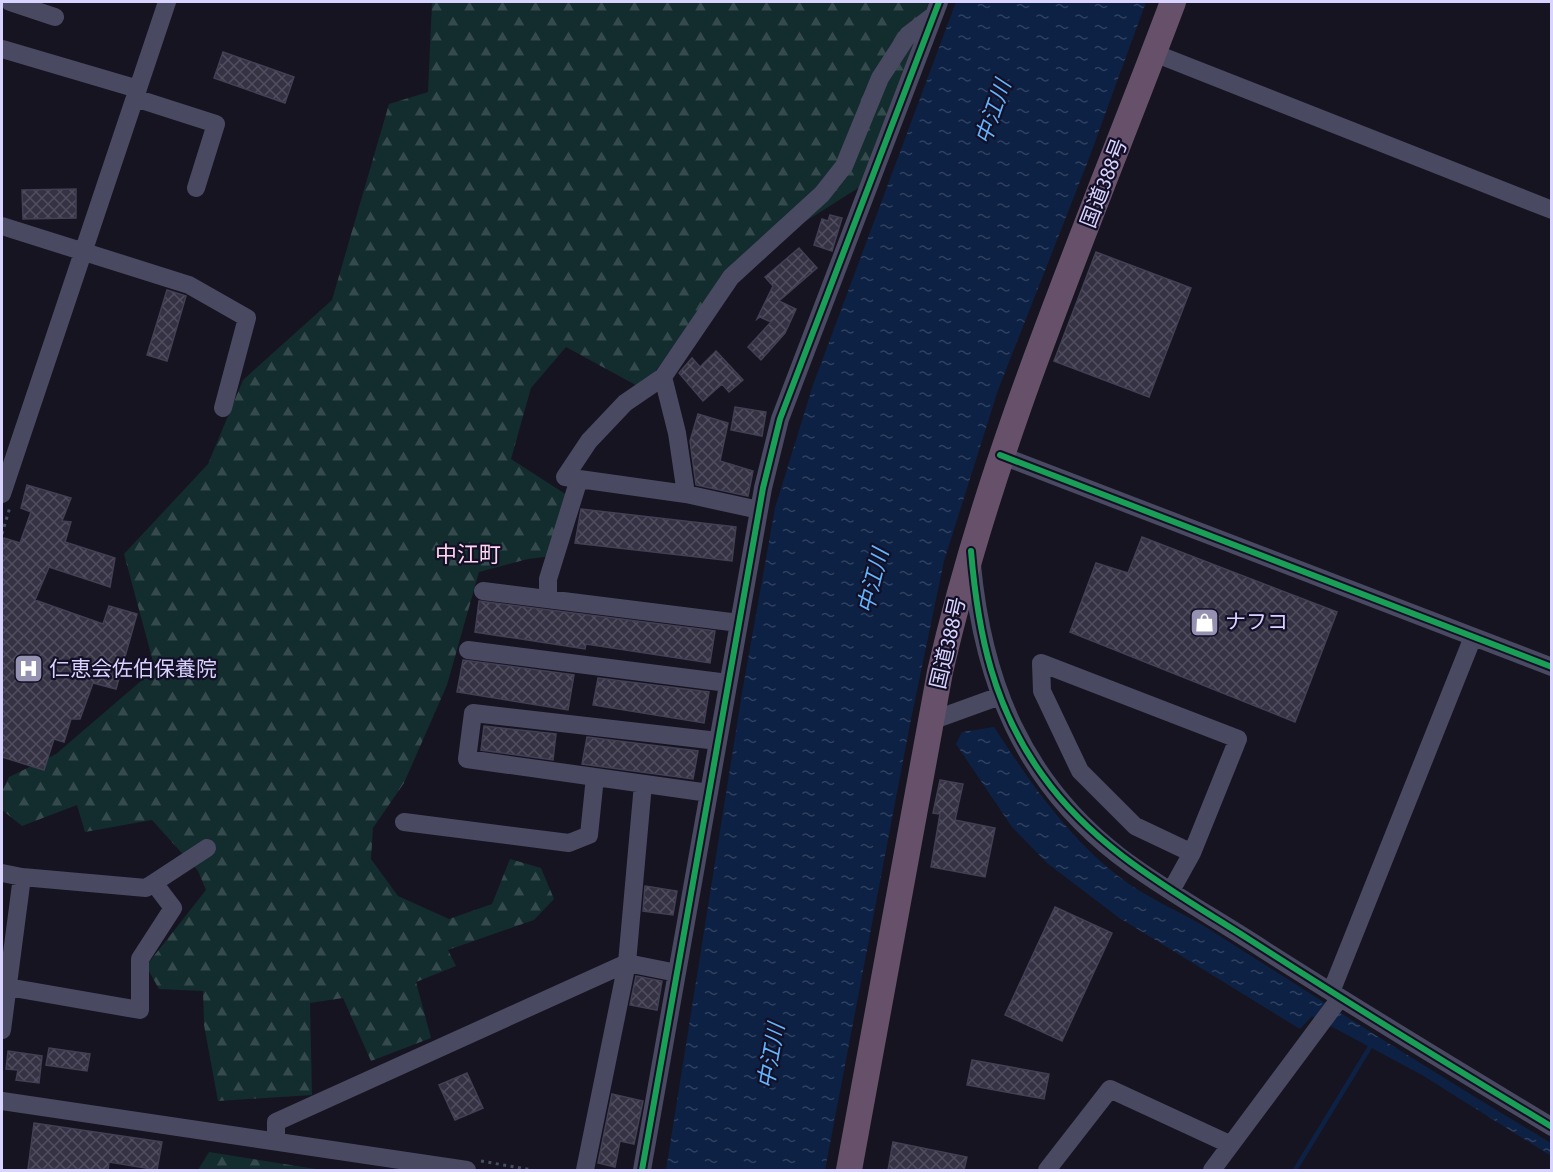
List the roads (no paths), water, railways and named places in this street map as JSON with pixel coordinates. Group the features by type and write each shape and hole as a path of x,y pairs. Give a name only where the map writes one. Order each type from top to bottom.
{"highway":[{"name":"国道388号","path":"849,1170 945,649 971,551 1000,455 1173,2"}],"street":[{"path":"10,2 55,17"},
{"path":"2,494 167,2"},
{"path":"759,510 686,494 565,477 589,441 625,403 663,377 731,277 822,194 837,176 844,166 880,78 908,35 937,8"},
{"path":"642,1170 759,510 780,419 937,8"},
{"path":"2,49 136,93 216,124 196,188"},
{"path":"1154,53 1551,210"},
{"path":"2,226 189,285 247,318 223,408"},
{"path":"663,377 678,433 686,494"},
{"path":"1000,455 1551,667"},
{"path":"548,599 548,579 579,479"},
{"path":"971,551 978,620 988,663 1000,696 1011,723 1030,756 1052,788 1075,814 1118,855 1334,999 1551,1127"},
{"path":"483,591 739,623"},
{"path":"1212,1170 1320,1024 1334,999 1473,637"},
{"path":"468,651 728,683"},
{"path":"1172,890 1192,853 1238,739 1041,663 1042,691 1080,771 1135,826 1192,853"},
{"path":"931,721 1000,696"},
{"path":"709,793 467,759 473,713 718,741"},
{"path":"404,822 569,843 590,835 595,777"},
{"path":"585,1170 627,963 643,784"},
{"path":"2,873 22,877 146,888 207,848"},
{"path":"2,1030 4,987 22,877"},
{"path":"4,987 140,1010 140,959 173,908 154,883"},
{"path":"276,1140 276,1122 627,963 677,973"},
{"path":"1047,1170 1110,1089 1229,1144"},
{"path":"2,1101 467,1170"}],"water":[{"name":"中江川","path":"956,2 1146,2 1088,161 998,390 944,561 911,719 825,1170 666,1170 742,693 775,508 813,385"},
{"path":"994,727 1050,807 1082,843 1118,876 1140,891 1212,931 1551,1143 1551,1156 1422,1075 1312,1016 1300,1029 1118,917 1047,863 1012,827 956,744 962,732"}],"waterway":[{"path":"1295,1170 1373,1042"}],"place":[{"name":"ナフコ","path":"1204,622"},
{"name":"仁恵会佐伯保養院","path":"28,669"}],"district":[{"name":"中江町","path":"468,554"}]}
